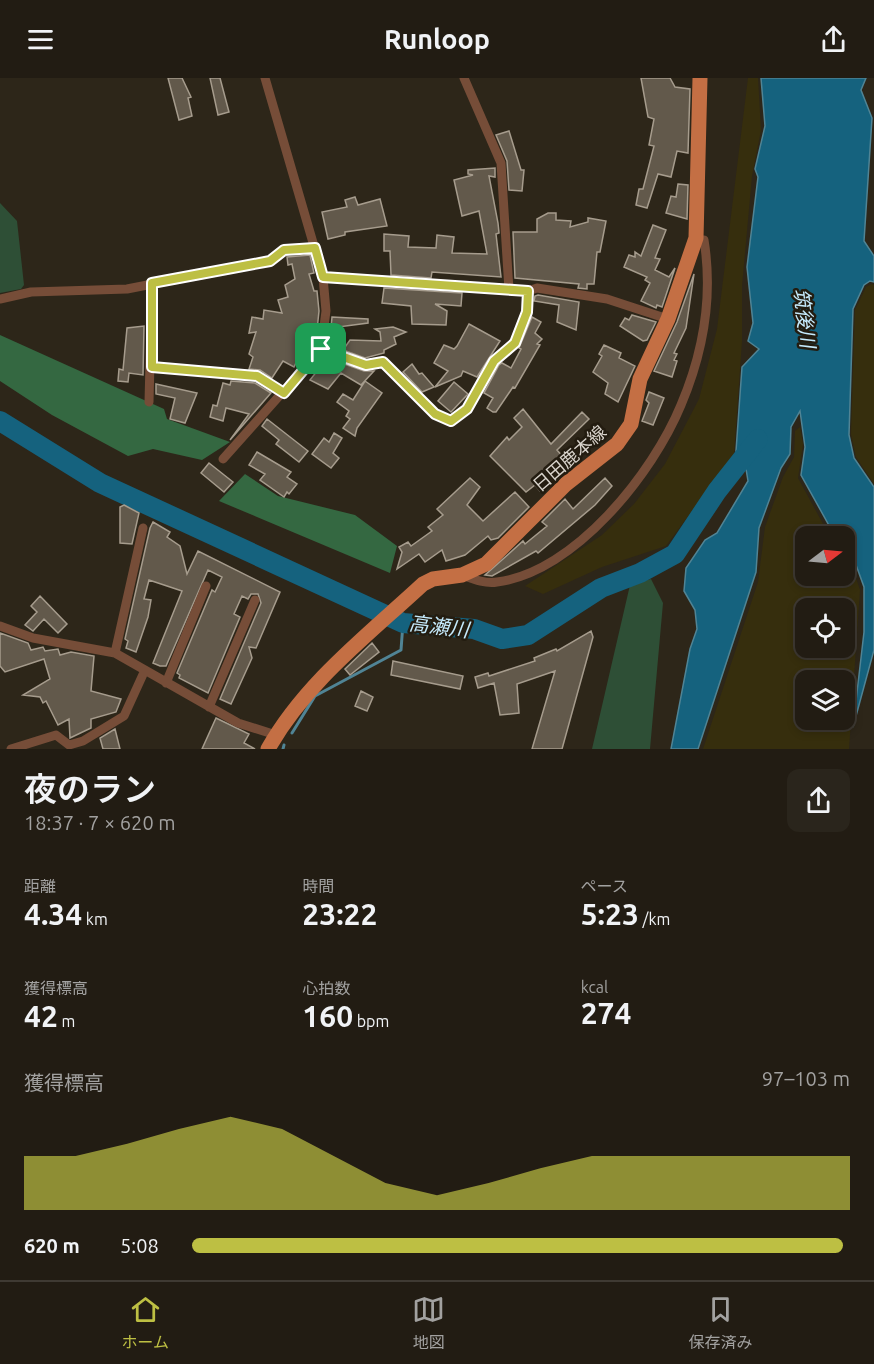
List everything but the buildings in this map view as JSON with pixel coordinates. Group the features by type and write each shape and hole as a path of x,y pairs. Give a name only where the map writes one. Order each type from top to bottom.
{"main road":[{"name":"日田鹿本線","path":"268,749 307,694 423,584 433,579 462,576 486,564 566,484 617,444 631,424 640,379 668,319 696,238 700,78"}],"street":[{"path":"223,459 321,349 327,311 323,277 265,78"},
{"path":"464,78 501,163 509,290"},
{"path":"462,576 496,583 528,574 555,561 583,539 646,467 663,442 682,404 695,360 709,288 704,240"},
{"path":"0,299 31,292 127,289 270,261 284,250 315,248"},
{"path":"323,277 528,291 537,288 607,300 668,319"},
{"path":"149,402 152,367 152,283"},
{"path":"321,349 366,365 383,362 435,414 451,421 467,409 494,361 515,343 527,312 528,291"},
{"path":"152,367 257,376 284,393"},
{"path":"115,653 143,528"},
{"path":"166,683 206,586"},
{"path":"209,706 255,600"},
{"path":"0,626 33,638 115,653 238,723 276,735"},
{"path":"11,749 56,735 68,747 83,741 124,716 145,670"}],"green space":[{"path":"0,203 17,221 24,285 21,289 0,293"},
{"path":"0,335 164,409 167,419 230,442 202,460 153,449 128,456 52,415 0,381"},
{"path":"245,474 278,496 355,515 397,546 390,573 219,501"},
{"path":"651,579 663,603 650,749 592,749 630,585"}],"sand":[{"path":"748,78 758,78 761,130 752,176 742,286 742,341 734,454 666,546 602,567 543,594 525,586 602,535 634,504 665,464 699,399 717,329"},
{"path":"874,285 874,484 856,457 851,434 855,310 866,287"},
{"path":"800,427 803,444 798,478 824,526 795,526 795,586 855,586 855,575 860,590 854,670 795,670 795,730 850,730 849,749 703,749 758,582 765,527 783,477 794,457 795,431"}],"water":[{"name":"筑後川","path":"761,78 866,78 861,90 872,118 864,241 874,256 874,282 870,281 864,285 853,309 849,435 854,458 874,487 874,650 855,720 864,632 864,587 855,562 855,526 829,526 801,475 805,447 800,411 791,427 790,454 781,468 759,528 756,572 698,749 671,749 690,649 697,629 695,610 684,591 686,568 705,540 717,533 748,481 746,469 736,451 742,367 759,349 748,341 753,323 747,267 758,177 755,169 765,126"}],"waterway":[{"name":"高瀬川","path":"0,421 100,483 403,623 474,629 502,639 528,635 601,588 640,573 675,554 717,491 758,439"},
{"path":"292,733 315,696 401,650 403,623"},
{"path":"283,749 284,745"}],"route":[{"path":"315,248 323,277 528,291 527,312 515,343 494,361 467,409 451,421 435,414 383,362 366,365 321,349 284,393 257,376 152,367 152,283 270,261 284,250 315,248"}]}
